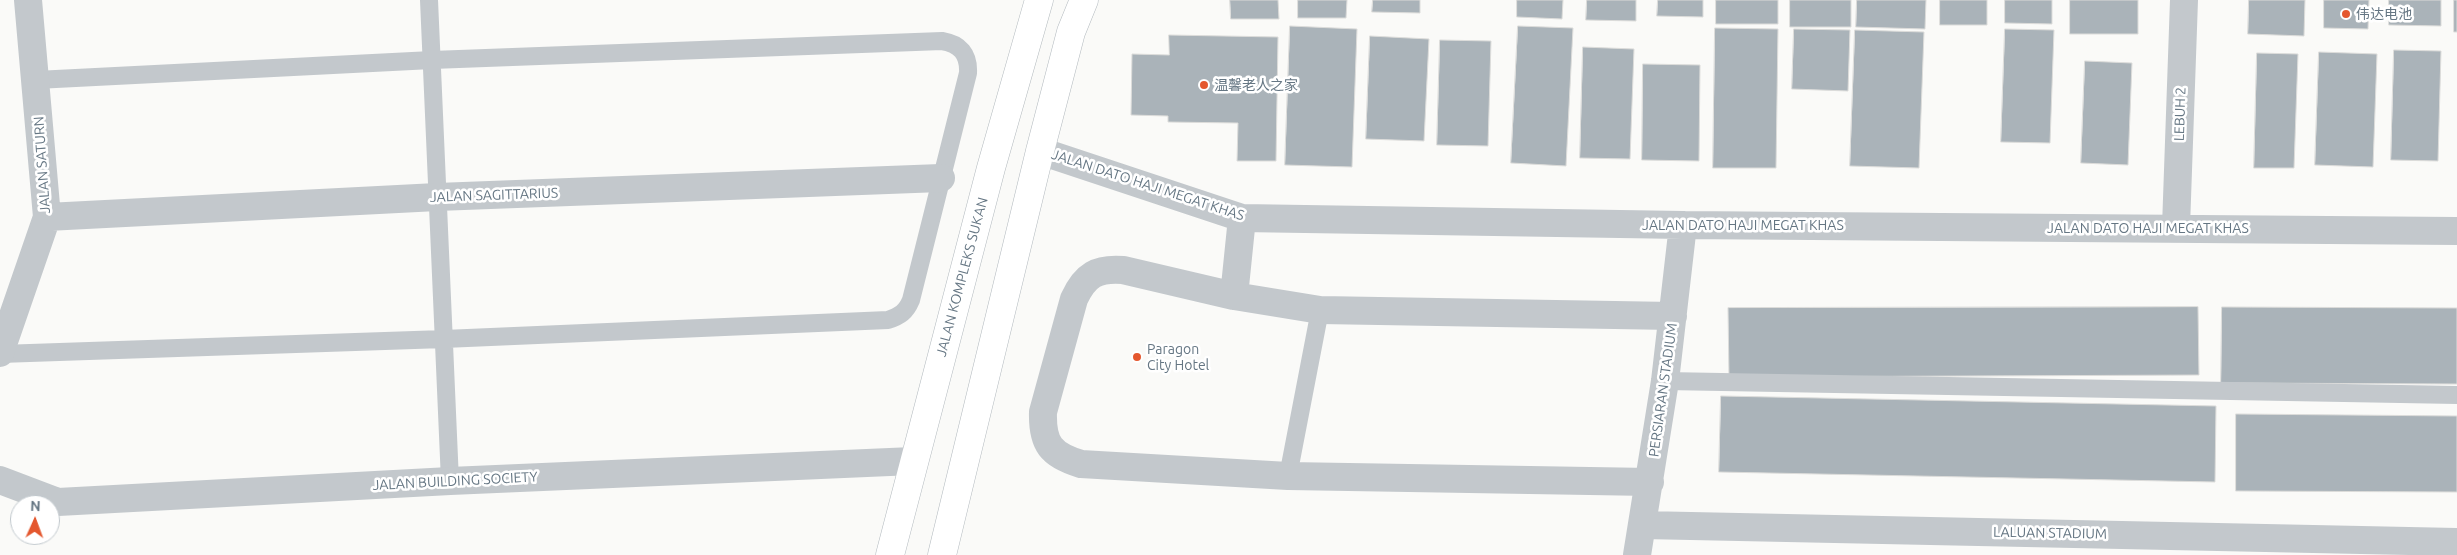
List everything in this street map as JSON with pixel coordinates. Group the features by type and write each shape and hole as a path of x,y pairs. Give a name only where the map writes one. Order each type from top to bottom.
{"main road":[{"name":"JALAN KOMPLEKS SUKAN","path":"890,555 991,168 1039,0"},
{"path":"942,555 1040,151 1071,32 1084,0"}],"street":[{"name":"JALAN SATURN","path":"0,354 47,217 28,0"},
{"name":"LEBUH 2","path":"2176,227 2184,0"},
{"name":"JALAN DATO HAJI MEGAT KHAS","path":"1040,151 1242,218 1683,225 2176,227 2457,231"},
{"name":"JALAN SAGITTARIUS","path":"47,217 437,197 941,178"},
{"path":"1234,296 1242,218"},
{"name":"PERSIARAN STADIUM","path":"1637,555 1665,381 1683,225"},
{"path":"1650,482 1288,476 1081,464 1063,459 1050,447 1043,431 1043,412 1074,299 1080,285 1092,274 1107,268 1234,296 1320,310 1673,316"},
{"name":"JALAN BUILDING SOCIETY","path":"0,480 58,502 450,481 913,461"},
{"name":"LALUAN STADIUM","path":"1643,525 2088,544 2374,548 2457,542"}],"lane":[{"path":"429,0 450,481"},
{"path":"0,354 444,339 878,320 898,317 906,310 911,300 968,72 968,61 963,50 954,43 942,41 432,60 36,80"},
{"path":"1288,476 1320,310"},
{"path":"1665,381 2457,395"}],"building":[{"path":"1230,0 1278,0 1279,19 1231,19"},
{"path":"1298,0 1347,0 1346,18 1298,18"},
{"path":"1373,0 1420,0 1420,13 1372,12"},
{"path":"1517,0 1563,0 1562,19 1517,17"},
{"path":"1587,0 1636,0 1636,21 1586,20"},
{"path":"1658,0 1703,0 1703,17 1657,16"},
{"path":"1716,0 1778,0 1778,24 1716,24"},
{"path":"1790,0 1851,0 1851,27 1790,27"},
{"path":"1857,0 1926,0 1925,29 1856,27"},
{"path":"1940,0 1987,0 1987,25 1940,25"},
{"path":"2005,0 2052,0 2052,24 2005,23"},
{"path":"2070,0 2138,0 2138,34 2070,34"},
{"path":"2249,0 2305,0 2304,36 2248,34"},
{"name":"伟达电池","path":"2324,0 2369,0 2368,29 2324,28"},
{"path":"2389,0 2441,0 2441,26 2389,25"},
{"path":"2454,0 2457,0 2457,32 2454,32"},
{"path":"1290,26 1357,29 1352,167 1285,165"},
{"path":"1518,26 1573,28 1566,166 1511,163"},
{"path":"1715,28 1778,29 1776,168 1713,168"},
{"path":"1794,29 1850,30 1848,91 1792,89"},
{"path":"2005,29 2054,30 2050,143 2001,142"},
{"path":"1855,30 1924,32 1919,168 1850,166"},
{"name":"温馨老人之家","path":"1169,35 1278,37 1276,161 1237,161 1238,123 1168,122 1168,116 1131,115 1132,54 1169,55"},
{"path":"1370,36 1429,39 1424,141 1366,139"},
{"path":"1440,40 1491,41 1488,146 1437,145"},
{"path":"1583,47 1634,49 1630,159 1580,158"},
{"path":"2394,50 2441,51 2438,161 2391,160"},
{"path":"2319,52 2377,54 2373,167 2315,165"},
{"path":"2257,53 2298,54 2294,168 2254,168"},
{"path":"2085,61 2132,63 2128,165 2081,163"},
{"path":"1643,64 1700,65 1699,161 1642,160"},
{"path":"2198,307 2199,375 1729,377 1728,308"},
{"path":"2222,307 2457,308 2457,384 2221,383"},
{"path":"1721,396 2216,406 2215,482 1719,472"},
{"path":"2236,414 2457,416 2457,492 2236,491"}],"place":[{"name":"伟达电池","path":"2346,14"},
{"name":"温馨老人之家","path":"1204,85"},
{"name":"Paragon City Hotel","path":"1137,357"}]}
